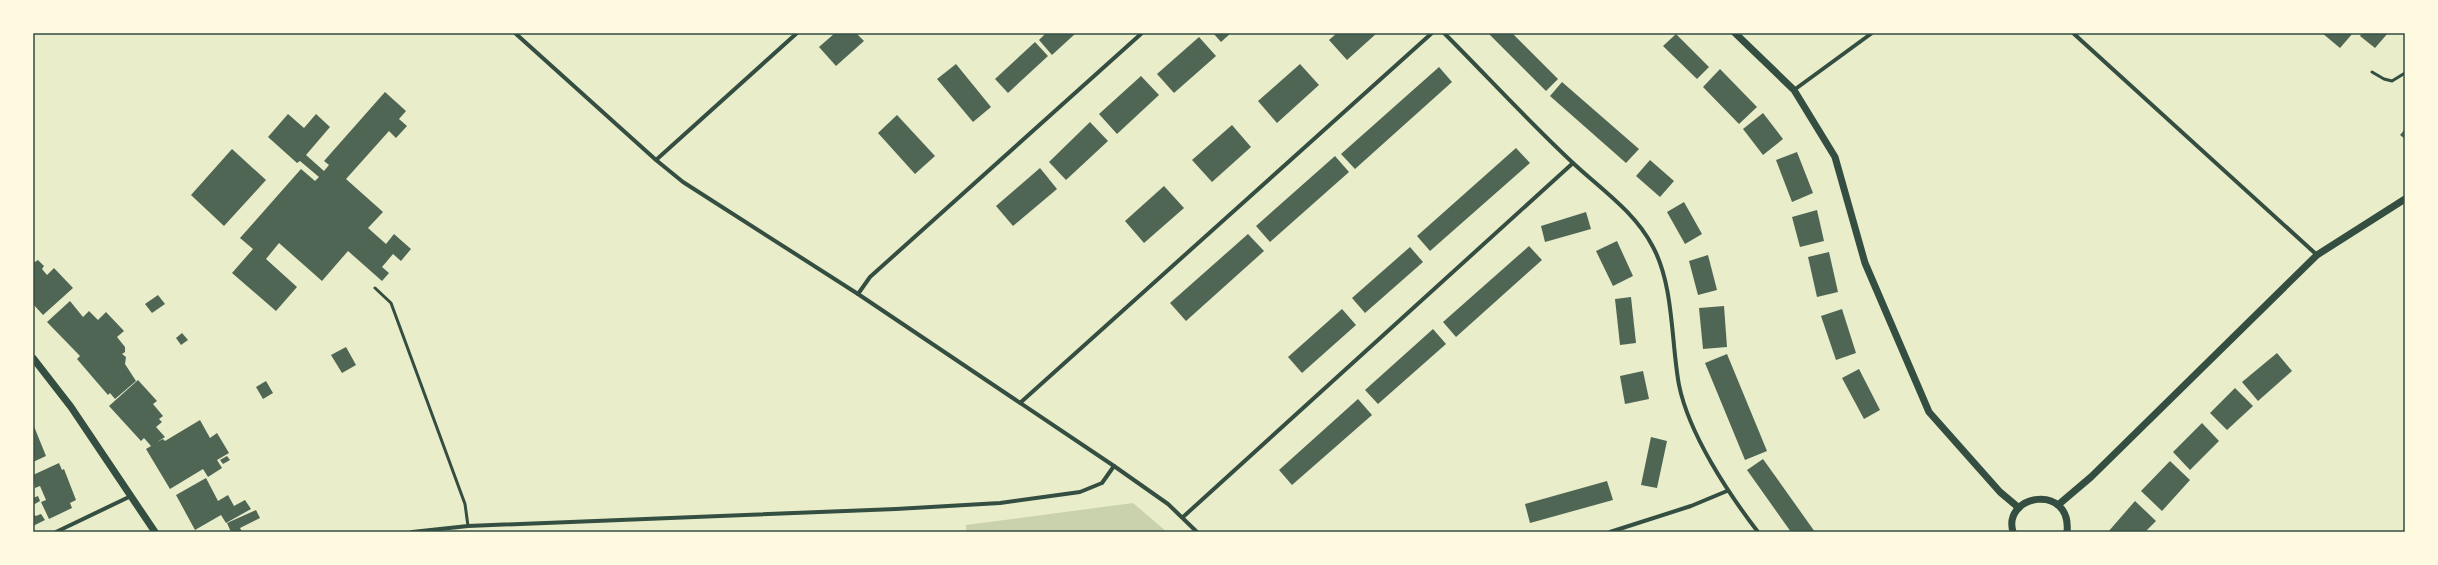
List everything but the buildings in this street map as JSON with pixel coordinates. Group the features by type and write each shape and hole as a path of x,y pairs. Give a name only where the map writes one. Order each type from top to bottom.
{"street":[{"path":"515,33 656,160 684,182 858,294 1114,466 1183,517 1197,532"},
{"path":"656,160 797,33"},
{"path":"858,294 870,277 1142,33"},
{"path":"1020,403 1432,33"},
{"path":"1444,33 1573,163 1635,218 1654,248 1665,285 1679,386 1695,429 1727,491 1758,532"},
{"path":"1735,33 1794,90 1835,157 1865,263 1929,412 2000,492 2019,508"},
{"path":"1794,90 1872,33"},
{"path":"2074,33 2317,255"},
{"path":"1183,517 1573,163"},
{"path":"2058,505 2091,477 2317,255 2405,199"},
{"path":"33,358 71,407 155,532"},
{"path":"412,532 468,526 896,509 1000,503 1080,492 1102,483 1114,466"},
{"path":"1610,532 1691,506 1727,491"},
{"path":"56,532 132,496"},
{"path":"2013,532 2013,518 2019,508 2038,498 2049,500 2058,505 2065,514 2067,532"}],"lane":[{"path":"2372,72 2384,79 2392,81 2405,73"},
{"path":"375,288 391,302 465,504 468,526"}],"green space":[{"path":"1133,503 1167,532 966,532 966,525"}]}
